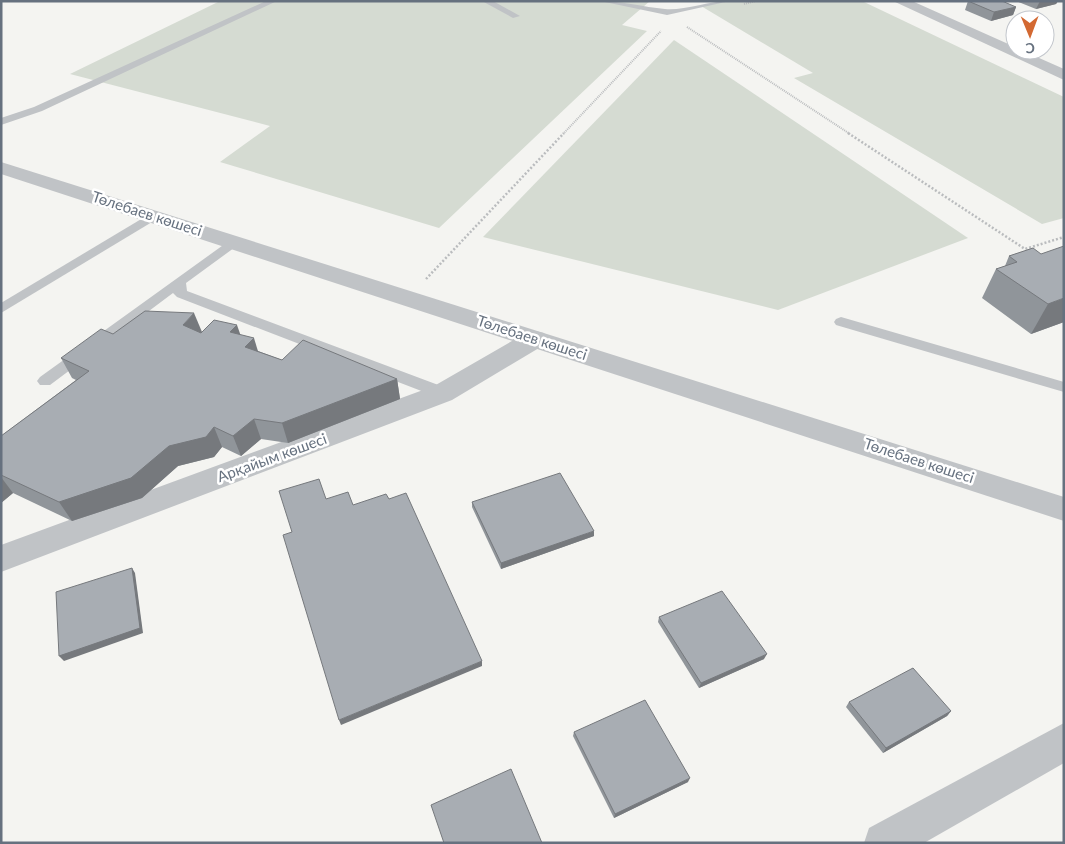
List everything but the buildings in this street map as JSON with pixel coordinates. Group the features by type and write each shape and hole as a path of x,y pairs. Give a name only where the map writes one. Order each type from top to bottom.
{"street":[{"path":"900,1 1064,75"},
{"name":"Төлебаев көшесі","path":"1,168 1064,509"},
{"name":"Арқайым көшесі","path":"1,558 443,392 535,339"},
{"path":"884,843 1064,742"}],"lane":[{"path":"1,122 38,109 273,1"},
{"path":"486,1 516,16"},
{"path":"604,1 669,12 726,1"},
{"path":"1,309 153,216"},
{"path":"45,381 233,242"},
{"path":"179,282 179,291 182,294 443,392"},
{"path":"841,322 1064,387"},
{"path":"1042,380 1064,372"}],"path":[{"path":"738,5 756,1"},
{"path":"681,23 1025,248 1064,237"},
{"path":"409,298 661,31"}],"shaded area":[{"path":"220,1 650,1 622,25 647,31 439,228 220,162 270,126 70,74"},
{"path":"730,1 862,1 1064,97 1064,218 1042,224 794,78 813,73 701,6"},
{"path":"674,40 968,238 778,310 483,237"}]}
